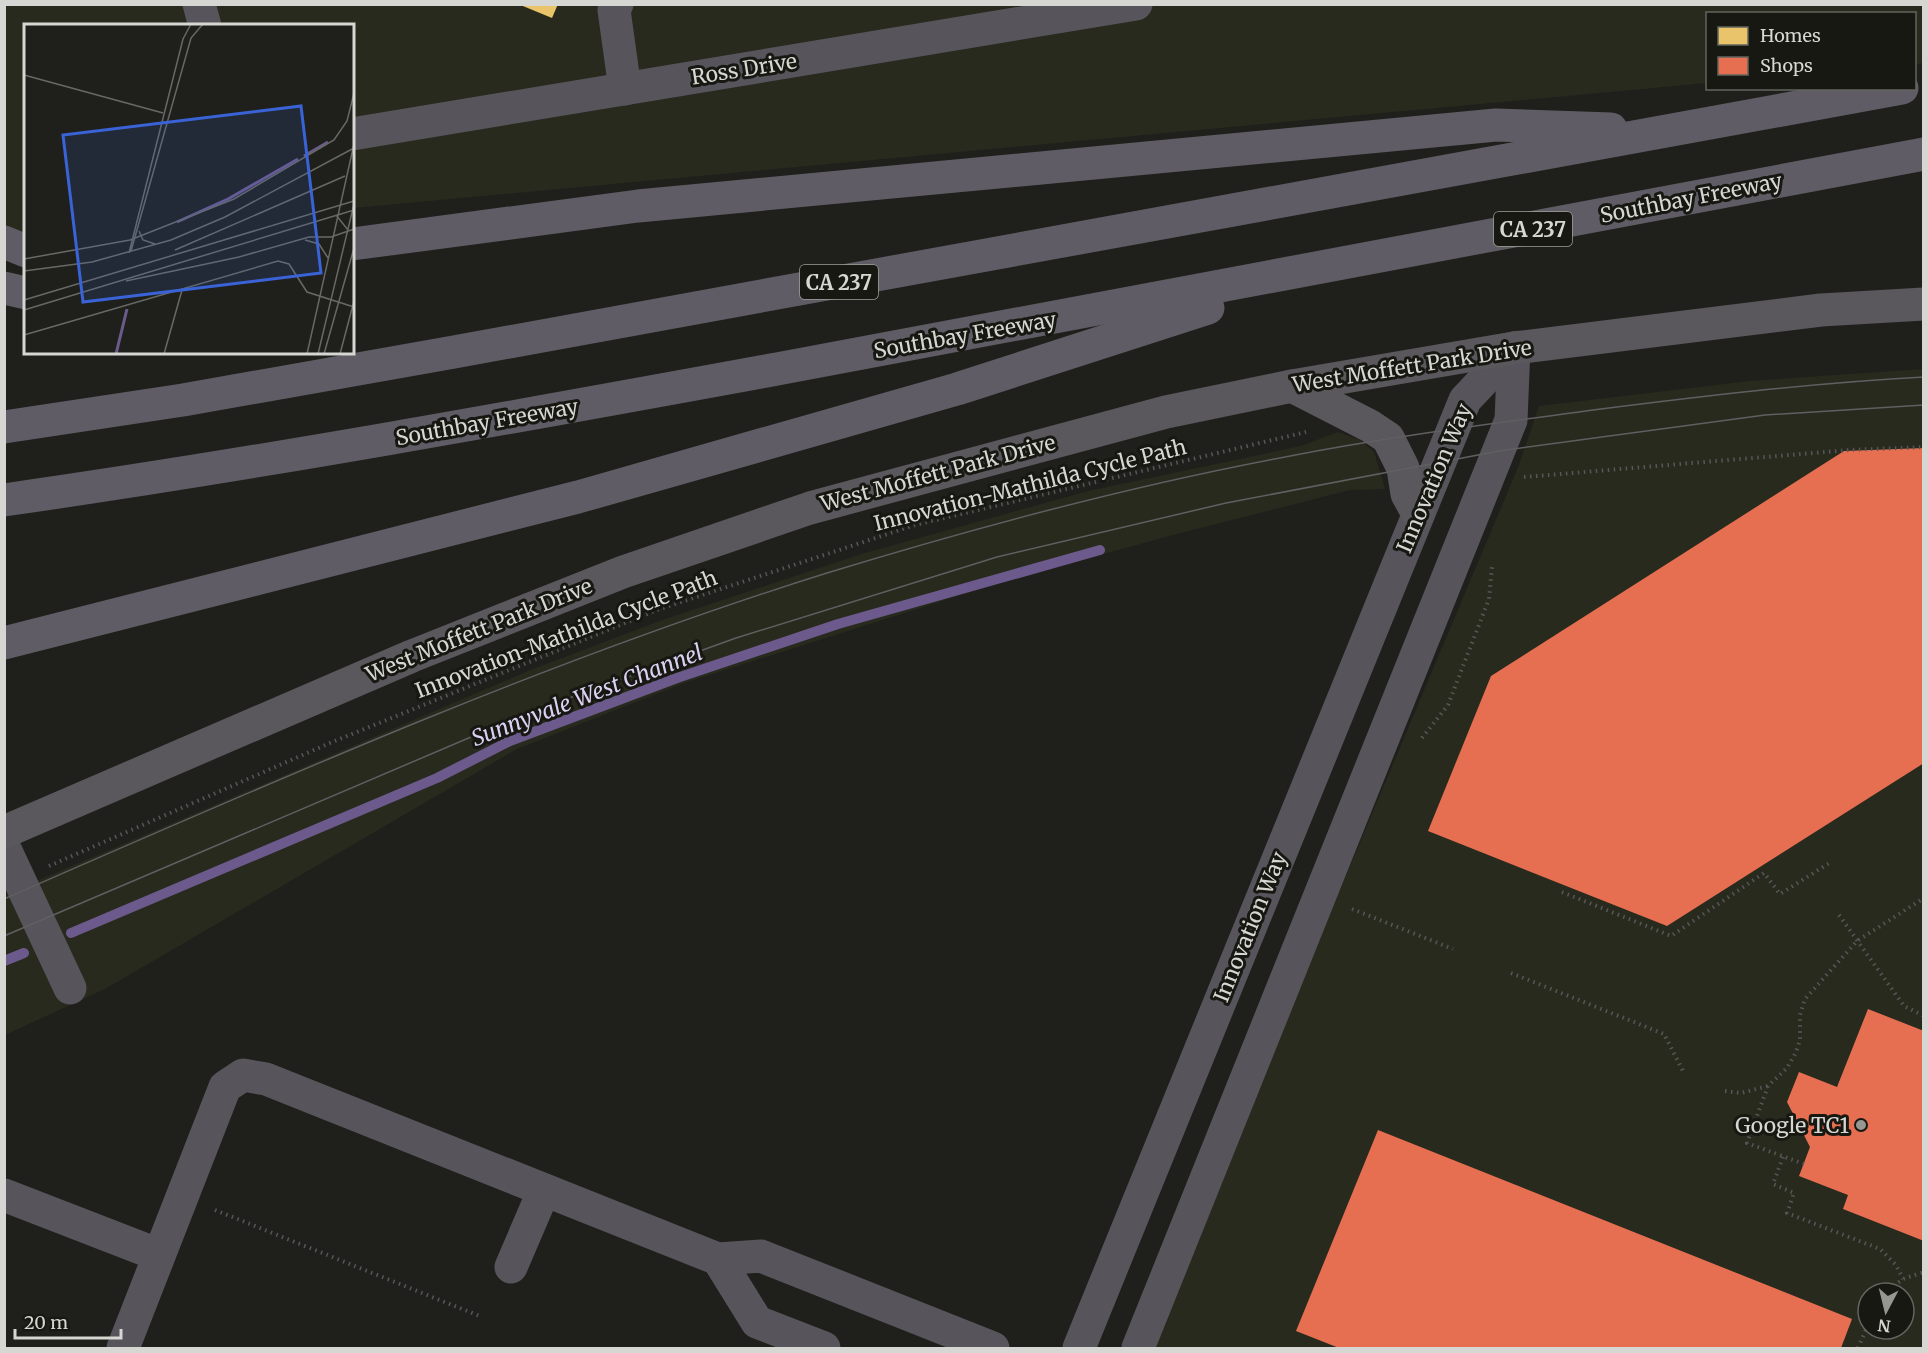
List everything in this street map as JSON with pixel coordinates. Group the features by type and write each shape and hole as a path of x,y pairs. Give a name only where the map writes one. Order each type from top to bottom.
{"highway":[{"name":"CA 237","path":"4,427 183,400 1891,90"},
{"path":"354,244 638,206 1496,124 1672,131"},
{"name":"Southbay Freeway","path":"4,500 177,476 458,428 1332,268 1923,154"},
{"path":"1733,190 1923,175"},
{"path":"4,242 24,250"},
{"path":"4,643 578,497 957,389 1332,268"},
{"path":"4,288 24,293"}],"main road":[{"name":"West Moffett Park Drive","path":"4,832 412,656 623,572 810,508 1154,415 1292,386 1514,348 1821,310 1923,304"},
{"path":"1292,386 1370,426 1388,438 1403,468 1407,494 1418,514"}],"street":[{"path":"199,4 205,24"},
{"path":"617,4 614,10 625,89"},
{"name":"Ross Drive","path":"354,134 625,89 1026,14 1132,5"},
{"path":"1138,1348 1511,420 1514,348"},
{"name":"Innovation Way","path":"1079,1348 1465,400 1514,348"},
{"path":"4,847 20,878 37,922 70,988"},
{"path":"123,1348 225,1087 243,1076 266,1079 718,1259 761,1256 993,1348"},
{"path":"511,1267 544,1190"},
{"path":"4,1195 159,1255"},
{"path":"718,1259 757,1322 824,1348"}],"path":[{"name":"Innovation-Mathilda Cycle Path","path":"20,878 330,743 657,610 915,525 1299,435"},
{"path":"1522,477 1849,450 1923,447"},
{"path":"1562,892 1671,936 1764,873 1780,894 1831,862"},
{"path":"1804,1164 1747,1143 1768,1086 1787,1068 1796,1052 1800,1040 1800,1015 1805,999 1857,941 1923,898"},
{"path":"1348,907 1452,949"},
{"path":"1839,915 1904,1006 1923,1016"},
{"path":"1511,973 1664,1034 1684,1072"},
{"path":"1725,1091 1741,1093 1768,1086"},
{"path":"1783,1156 1773,1184 1794,1193 1787,1213 1880,1249 1892,1259 1903,1279"},
{"path":"215,1210 482,1317"},
{"path":"1900,1281 1923,1272"}],"shaded area":[{"path":"7,4 1923,4 1924,63 1916,64 1916,12 1706,12 1706,83 354,208 354,24 24,24 24,238 5,240 4,12"},
{"path":"1923,369 1923,1348 1147,1348 1519,465 1539,406 1750,381"},
{"path":"1338,432 1360,440 1374,452 1385,489 1350,490 1005,581 684,683 517,749 105,989 5,1035 4,895 533,669 665,619 865,553 1088,491 1301,446"}],"building: Homes":[{"path":"518,4 558,4 552,18"}],"building: Shops":[{"path":"1924,448 1924,763 1667,926 1428,831 1491,676 1844,451"},
{"name":"Google TC1","path":"1868,1009 1924,1031 1924,1241 1843,1209 1848,1195 1799,1176 1810,1147 1787,1102 1799,1072 1837,1087"},
{"path":"1378,1130 1852,1319 1841,1348 1339,1348 1296,1331"}],"waterway":[{"name":"Sunnyvale West Channel","path":"71,933 437,778 510,741 677,678 838,624 1100,550"},
{"name":"Sunnyvale West Channel","path":"4,961 24,953"}],"tram line":[{"path":"4,899 309,767 617,644 827,573 997,524 1112,494 1227,468 1400,437 1717,395 1924,377"},
{"path":"4,936 525,714 736,638 997,557 1226,503 1499,451 1765,415 1924,405"}],"place":[{"name":"Google TC1","path":"1861,1125"}]}
